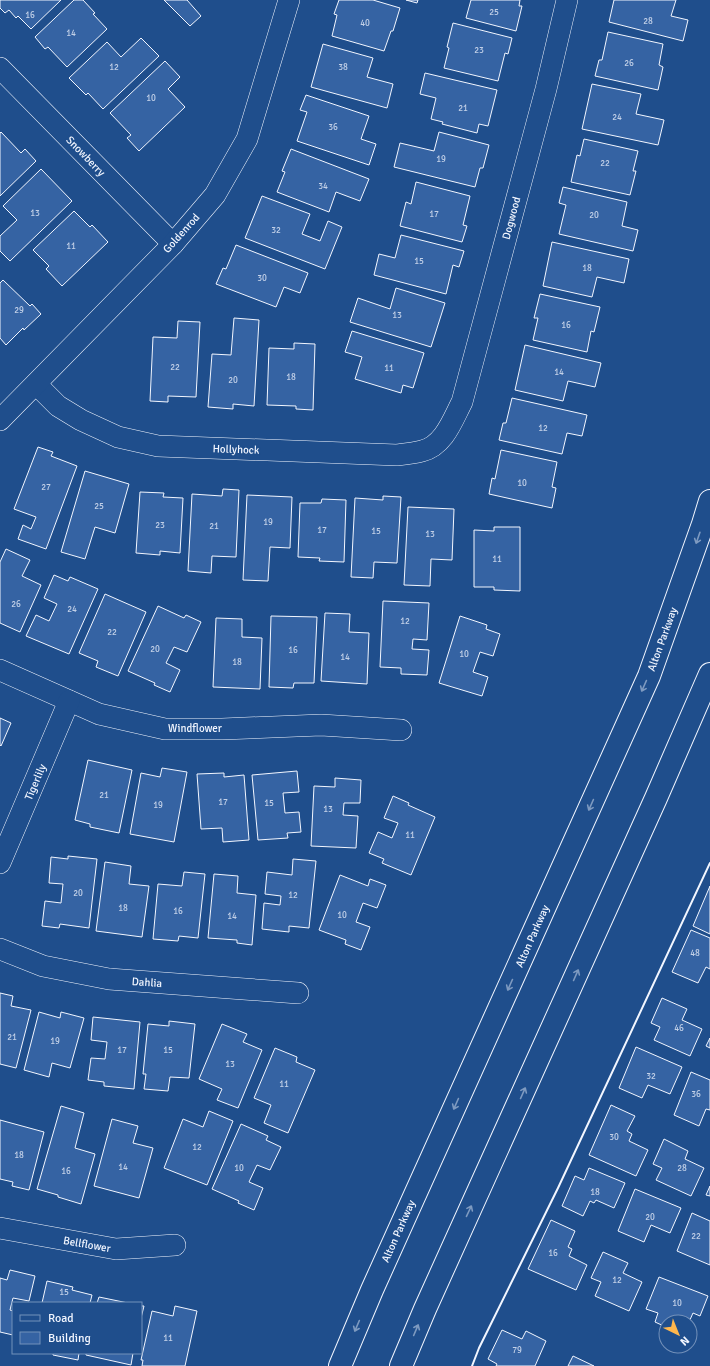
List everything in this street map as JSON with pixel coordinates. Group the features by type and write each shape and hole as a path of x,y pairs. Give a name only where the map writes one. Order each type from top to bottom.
{"main road":[{"name":"Alton Parkway","path":"340,1366 378,1276 649,676 710,501"},
{"path":"401,1366 428,1301 680,746 710,674"}],"street":[{"name":"Goldenrod","path":"0,420 173,244 215,195 247,139 290,0"},
{"name":"Dogwood","path":"446,433 462,402 546,88 567,0"},
{"name":"Snowberry","path":"0,68 173,244"},
{"name":"Hollyhock","path":"36,384 58,406 81,420 118,437 158,446 397,455 424,451 436,444 446,433"},
{"name":"Windflower","path":"0,670 99,714 165,729 222,729 321,725 401,730"},
{"name":"Tigerlily","path":"0,863 69,701"},
{"name":"Dahlia","path":"0,949 44,966 109,979 298,993"},
{"name":"Bellflower","path":"0,1228 116,1249 175,1245"}],"building":[{"path":"0,0 61,0 31,29 18,16 16,18 9,10 5,13 0,8"},
{"path":"74,0 83,0 95,13 93,14 107,29 67,67 48,47 45,49 35,37"},
{"path":"164,0 187,0 201,16 190,26"},
{"path":"339,0 373,0 400,8 393,31 391,31 384,51 332,36 337,15 334,14"},
{"path":"406,0 418,0 417,3"},
{"path":"471,0 520,0 519,6 522,6 516,31 466,18"},
{"path":"614,0 676,0 671,16 688,20 683,41 609,22"},
{"path":"453,23 512,38 508,54 505,53 498,81 444,68"},
{"path":"608,32 663,44 659,65 663,67 658,90 595,76 599,60 602,60"},
{"path":"141,38 159,56 103,109 88,93 86,95 69,78 107,42 121,57"},
{"path":"323,44 373,58 367,77 393,84 387,108 311,87"},
{"path":"165,61 180,77 168,89 185,107 139,151 127,138 131,135 110,113"},
{"path":"425,73 497,90 488,126 479,124 477,133 442,124 443,122 431,119 436,98 420,94"},
{"path":"592,84 641,94 636,114 664,120 658,145 582,129"},
{"path":"306,95 369,116 361,139 376,144 369,165 297,141 307,112 300,110"},
{"path":"1,132 21,153 25,149 36,161 0,196 0,133"},
{"path":"439,132 489,145 483,168 480,168 475,187 394,167 400,143 434,151"},
{"path":"584,139 638,151 633,171 636,171 630,195 571,182 577,155 580,156"},
{"path":"291,149 369,179 360,201 336,192 329,212 277,192 285,172 282,171"},
{"path":"41,169 72,201 10,261 0,251 0,236 17,220 3,206"},
{"path":"416,182 470,196 463,225 467,226 462,242 400,226 406,202 411,204"},
{"path":"563,187 627,202 622,226 638,230 633,251 559,234 566,205 559,203"},
{"path":"262,196 310,214 302,234 320,241 328,221 342,227 325,269 245,238"},
{"path":"74,211 90,227 92,225 108,242 62,286 46,269 49,266 33,250"},
{"path":"401,235 464,251 459,267 453,265 446,294 374,275 379,254 395,258"},
{"path":"552,242 629,259 624,283 597,277 592,297 543,286"},
{"path":"236,245 308,273 300,293 284,287 276,307 216,284 223,268 226,269"},
{"path":"3,280 30,306 32,304 41,314 24,330 23,328 6,345 0,338 0,283"},
{"path":"396,288 445,303 431,347 350,322 358,298 390,309"},
{"path":"540,294 600,307 594,332 591,331 587,352 533,340 538,318 534,318"},
{"path":"234,318 259,320 254,406 233,404 233,409 208,407 212,354 231,355"},
{"path":"178,321 200,322 196,397 168,396 168,402 150,401 153,337 177,338"},
{"path":"352,331 424,353 413,388 403,385 401,393 355,379 362,357 345,352"},
{"path":"294,343 315,344 313,410 296,409 296,406 267,405 269,348 294,349"},
{"path":"525,345 601,363 595,387 568,381 563,401 515,390"},
{"path":"512,398 587,415 582,436 567,433 562,454 499,440 503,423 506,423"},
{"path":"38,447 53,452 51,456 77,466 46,549 18,539 23,525 31,529 36,517 14,509"},
{"path":"501,450 557,462 552,487 556,488 552,508 489,494 492,478 495,479"},
{"path":"85,471 129,484 115,533 95,527 85,559 61,552"},
{"path":"223,489 239,490 236,557 212,556 211,573 188,571 192,494 222,496"},
{"path":"140,492 164,493 163,497 183,498 180,553 160,551 160,555 136,553"},
{"path":"247,495 292,497 290,548 270,547 268,581 243,580"},
{"path":"383,496 401,497 397,563 374,562 373,578 351,577 355,498 383,500"},
{"path":"322,499 346,500 344,562 319,561 320,558 298,557 300,503 321,503"},
{"path":"408,507 454,509 452,560 431,559 430,586 404,585"},
{"path":"494,527 520,527 520,591 494,590 494,587 474,587 474,530 494,531"},
{"path":"6,549 30,560 22,576 41,585 20,632 0,623 0,562"},
{"path":"54,575 68,581 70,577 98,589 69,654 26,636 36,615 49,621 57,604 44,598"},
{"path":"105,594 146,612 118,676 96,667 98,661 79,653"},
{"path":"383,601 429,603 427,640 413,639 412,649 429,650 427,675 401,674 401,668 380,667"},
{"path":"158,606 184,618 186,615 201,622 187,652 174,647 166,663 180,670 170,692 154,685 155,683 128,671"},
{"path":"325,613 350,614 349,632 369,633 367,684 321,681"},
{"path":"271,616 317,617 314,683 294,683 293,688 269,687"},
{"path":"460,616 487,625 486,629 500,634 493,656 480,652 473,672 488,677 482,696 439,683"},
{"path":"216,618 242,619 242,637 262,638 260,689 213,687"},
{"path":"0,718 11,723 1,746 0,745"},
{"path":"88,760 132,770 119,833 90,827 90,824 75,820"},
{"path":"162,768 187,772 174,842 130,834 141,773 160,777"},
{"path":"297,771 299,792 283,793 285,813 299,812 301,832 287,833 288,838 258,840 252,775"},
{"path":"224,773 224,777 244,775 249,840 223,842 222,828 201,829 197,774"},
{"path":"335,778 361,780 360,803 344,803 343,815 358,816 356,848 311,846 314,786 335,787"},
{"path":"393,796 409,803 408,805 435,817 411,875 382,863 384,859 369,853 378,832 392,838 398,823 384,818"},
{"path":"68,856 97,859 89,928 60,924 59,928 42,926 45,901 61,903 63,884 49,883 51,857 68,859"},
{"path":"293,859 316,861 309,928 289,926 289,932 262,929 264,903 280,905 281,896 265,894 267,872 292,875"},
{"path":"105,862 131,866 129,884 149,886 142,937 96,931"},
{"path":"184,872 205,874 198,938 179,936 178,941 153,939 158,884 182,886"},
{"path":"214,874 238,876 237,893 256,895 252,945 237,943 237,940 208,938"},
{"path":"340,875 368,886 370,879 386,885 377,908 363,903 356,922 370,927 361,950 345,944 346,940 319,930"},
{"path":"710,886 710,934 693,926"},
{"path":"691,930 710,938 710,969 706,967 698,983 672,972"},
{"path":"0,993 13,996 11,1006 31,1010 16,1068 0,1064"},
{"path":"662,998 687,1009 682,1020 702,1029 690,1056 654,1040 660,1027 651,1023"},
{"path":"39,1012 60,1018 61,1012 84,1018 70,1068 52,1063 49,1077 24,1070"},
{"path":"93,1017 140,1022 134,1089 104,1086 104,1082 88,1080 91,1058 105,1059 107,1042 91,1040"},
{"path":"169,1021 195,1024 189,1078 170,1077 168,1091 144,1089 146,1074 143,1074 148,1024 169,1026"},
{"path":"222,1024 247,1034 243,1042 262,1050 238,1108 217,1100 222,1089 199,1079"},
{"path":"710,1038 710,1048 706,1046"},
{"path":"636,1047 682,1067 670,1094 648,1085 642,1098 619,1088"},
{"path":"275,1048 297,1057 296,1062 315,1070 288,1133 264,1123 271,1105 254,1098"},
{"path":"691,1072 710,1080 710,1110 706,1109 699,1126 674,1115"},
{"path":"611,1105 635,1116 627,1131 632,1134 629,1141 648,1150 636,1176 589,1155"},
{"path":"61,1106 84,1113 75,1148 95,1154 81,1204 37,1189"},
{"path":"209,1111 233,1121 207,1185 164,1168 183,1119 203,1127"},
{"path":"112,1119 138,1126 133,1143 153,1148 139,1198 94,1186"},
{"path":"0,1120 44,1132 29,1190 12,1186 13,1182 0,1179"},
{"path":"241,1124 268,1136 266,1140 281,1147 270,1170 257,1165 249,1182 263,1188 254,1210 238,1203 239,1201 212,1189"},
{"path":"664,1139 688,1151 685,1159 704,1168 691,1196 656,1180 662,1168 653,1164"},
{"path":"589,1168 625,1183 614,1208 596,1200 594,1203 590,1201 583,1216 562,1206 575,1176 584,1180"},
{"path":"710,1186 710,1196 706,1195"},
{"path":"635,1189 681,1208 670,1233 651,1225 644,1242 618,1231"},
{"path":"692,1213 710,1221 710,1265 677,1251"},
{"path":"551,1220 575,1231 568,1247 572,1249 569,1256 587,1265 576,1290 528,1269"},
{"path":"603,1252 628,1263 623,1273 642,1282 629,1311 595,1296 601,1282 591,1278"},
{"path":"10,1270 35,1276 29,1301 13,1298 10,1310 12,1311 12,1335 0,1332 0,1278 7,1280"},
{"path":"659,1277 708,1296 700,1316 693,1313 658,1314 658,1323 655,1322 658,1313 646,1309"},
{"path":"47,1281 73,1287 72,1290 92,1295 90,1302 42,1302"},
{"path":"99,1297 123,1302 97,1302"},
{"path":"175,1306 197,1311 185,1366 142,1366 143,1360 141,1360 152,1311 173,1316"},
{"path":"502,1330 522,1339 526,1331 546,1341 535,1366 496,1366 497,1364 488,1359"},
{"path":"53,1354 79,1354 78,1360"},
{"path":"86,1354 133,1354 131,1365"},
{"path":"573,1356 594,1366 568,1366"}],"wall":[{"path":"472,1366 479,1348 558,1188 710,863"}]}
